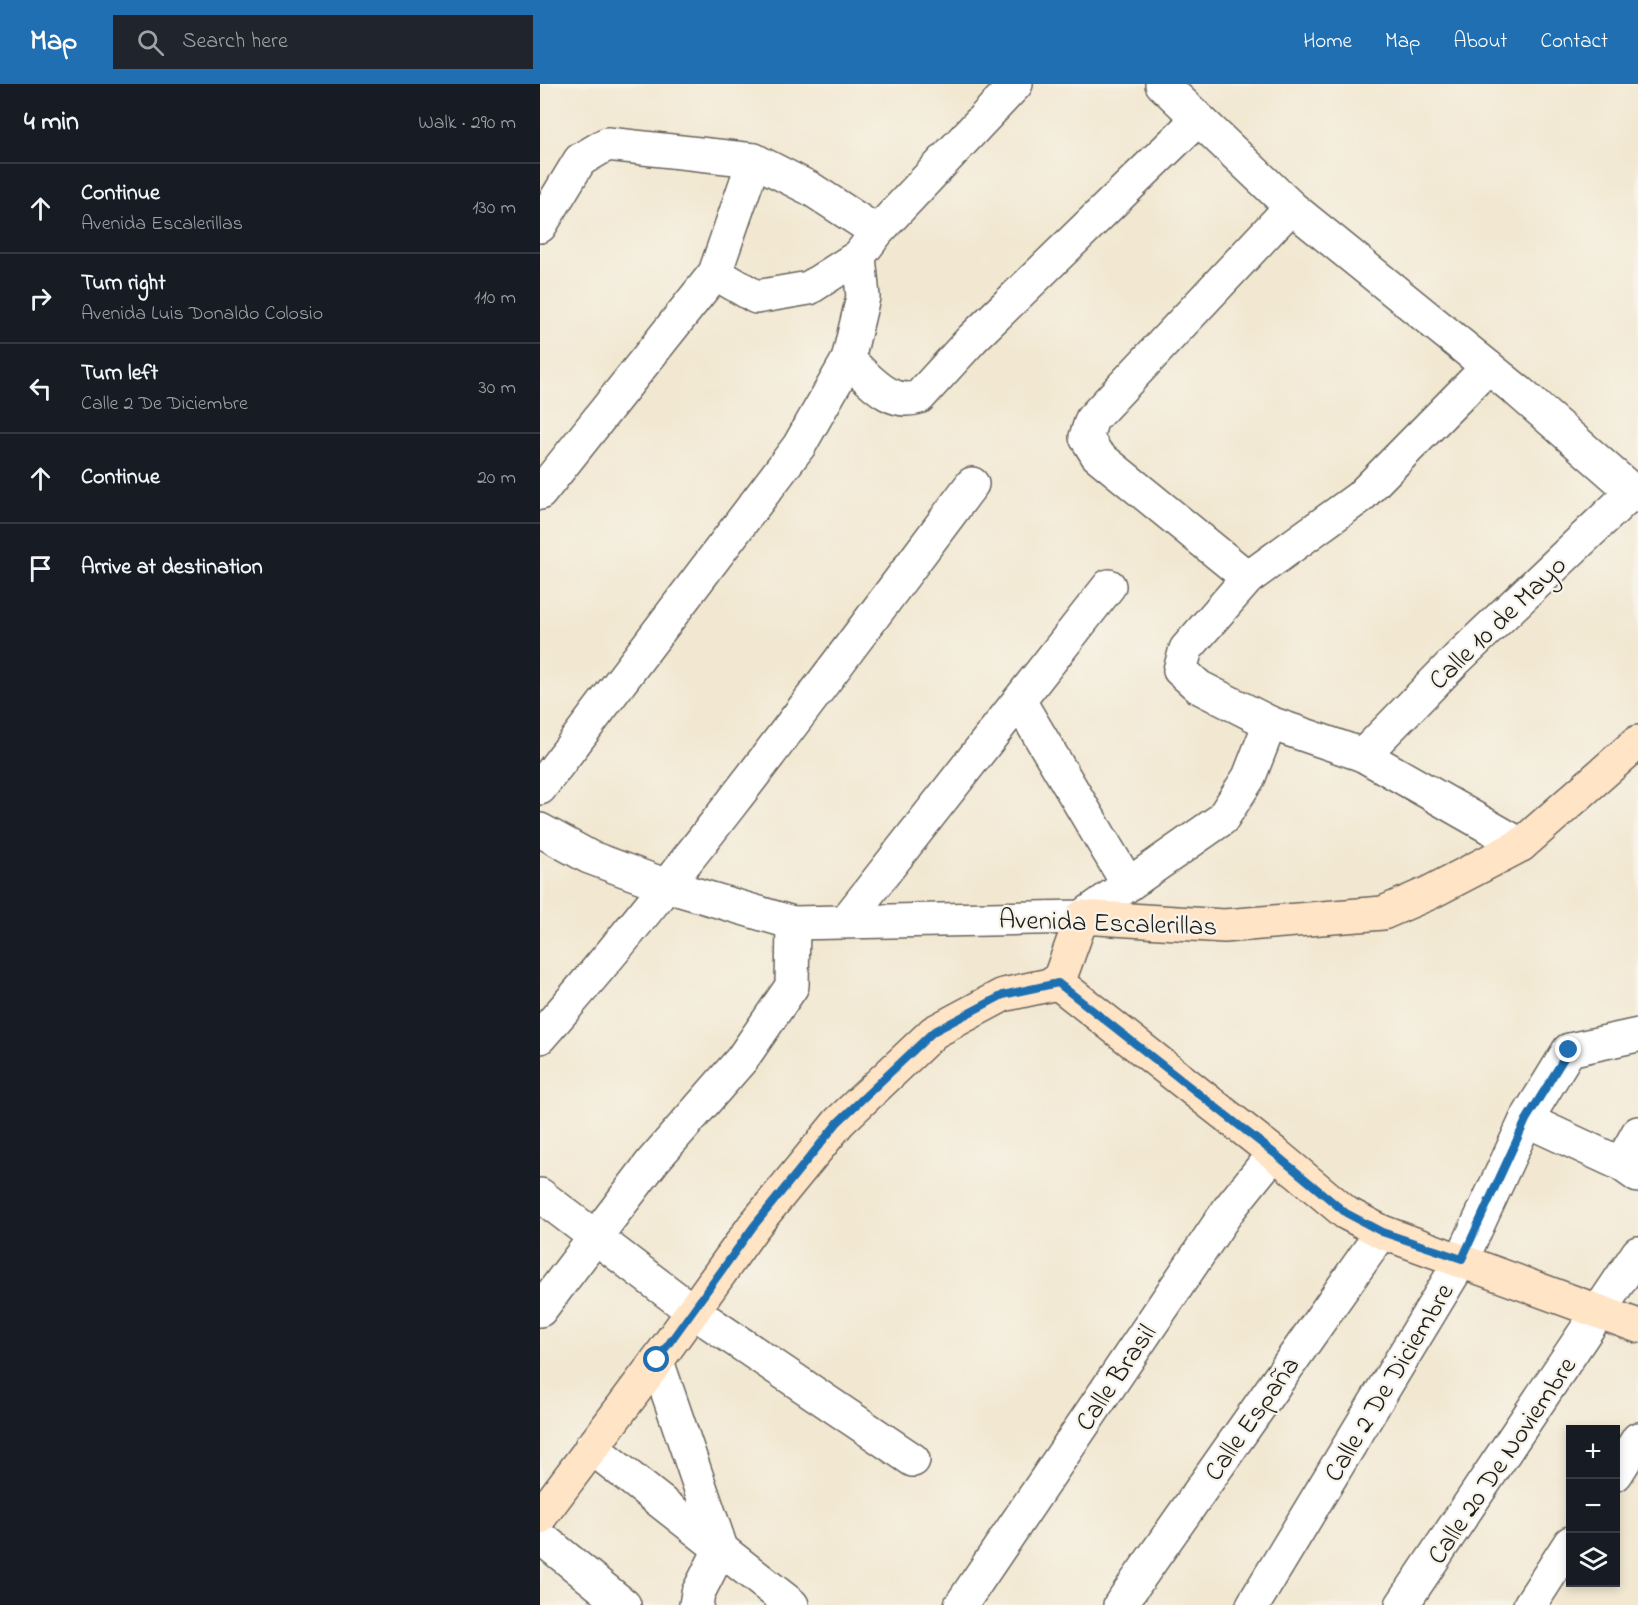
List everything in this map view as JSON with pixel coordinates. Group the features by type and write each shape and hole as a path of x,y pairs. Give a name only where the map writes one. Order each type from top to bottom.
{"main road":[{"name":"Avenida Escalerillas","path":"1083,917 1224,926 1383,913 1429,893 1521,844 1636,749"},
{"path":"1058,983 1083,917"},
{"path":"1058,983 1274,1153 1346,1213 1382,1232 1462,1259 1600,1314 1638,1326"},
{"path":"540,1517 753,1227 838,1122 933,1032 1003,995 1058,983"}],"street":[{"path":"715,273 756,297 809,288 868,244 1016,84"},
{"path":"1162,84 1291,207 1488,367 1635,494"},
{"path":"848,360 889,397 907,401 919,397 972,339 1198,119"},
{"path":"540,226 580,160 607,144 753,160 811,189 868,244"},
{"path":"540,493 715,273 753,160"},
{"path":"1248,578 1097,455 1086,437 1092,419 1291,207"},
{"path":"540,788 799,446 848,360 863,297 868,244"},
{"path":"1488,367 1360,497 1248,578 1186,649 1180,670 1199,687 1270,723 1363,755 1521,844"},
{"path":"540,1037 667,886 764,762 972,484"},
{"name":"Calle 10 de Mayo","path":"1363,755 1457,659 1635,494"},
{"path":"846,921 1109,586"},
{"path":"1019,700 1128,884"},
{"path":"1083,917 1222,819 1249,777 1270,723"},
{"name":"Avenida Escalerillas","path":"540,830 589,858 667,886 793,923 1083,917"},
{"path":"540,1310 653,1161 742,1059 792,986 793,923"},
{"name":"Calle 2 De Diciembre","path":"1253,1605 1462,1259 1526,1120 1569,1050 1638,1035"},
{"path":"1526,1120 1629,1170 1638,1133"},
{"name":"Calle Brasil","path":"961,1605 1229,1209 1274,1153"},
{"path":"540,1195 691,1310 913,1460"},
{"name":"Calle España","path":"1120,1605 1382,1232"},
{"name":"Calle 20 De Noviembre","path":"1402,1605 1600,1314 1638,1253"},
{"path":"657,1360 721,1548 698,1593 696,1605"},
{"path":"1620,1468 1638,1439"},
{"path":"591,1447 792,1605"},
{"path":"540,1537 624,1605"},
{"path":"1530,1605 1566,1549"}],"route":[{"path":"657,1360 753,1227 838,1122 933,1032 1003,995 1058,983 1274,1153 1346,1213 1382,1232 1462,1259 1526,1120 1569,1050"}]}
